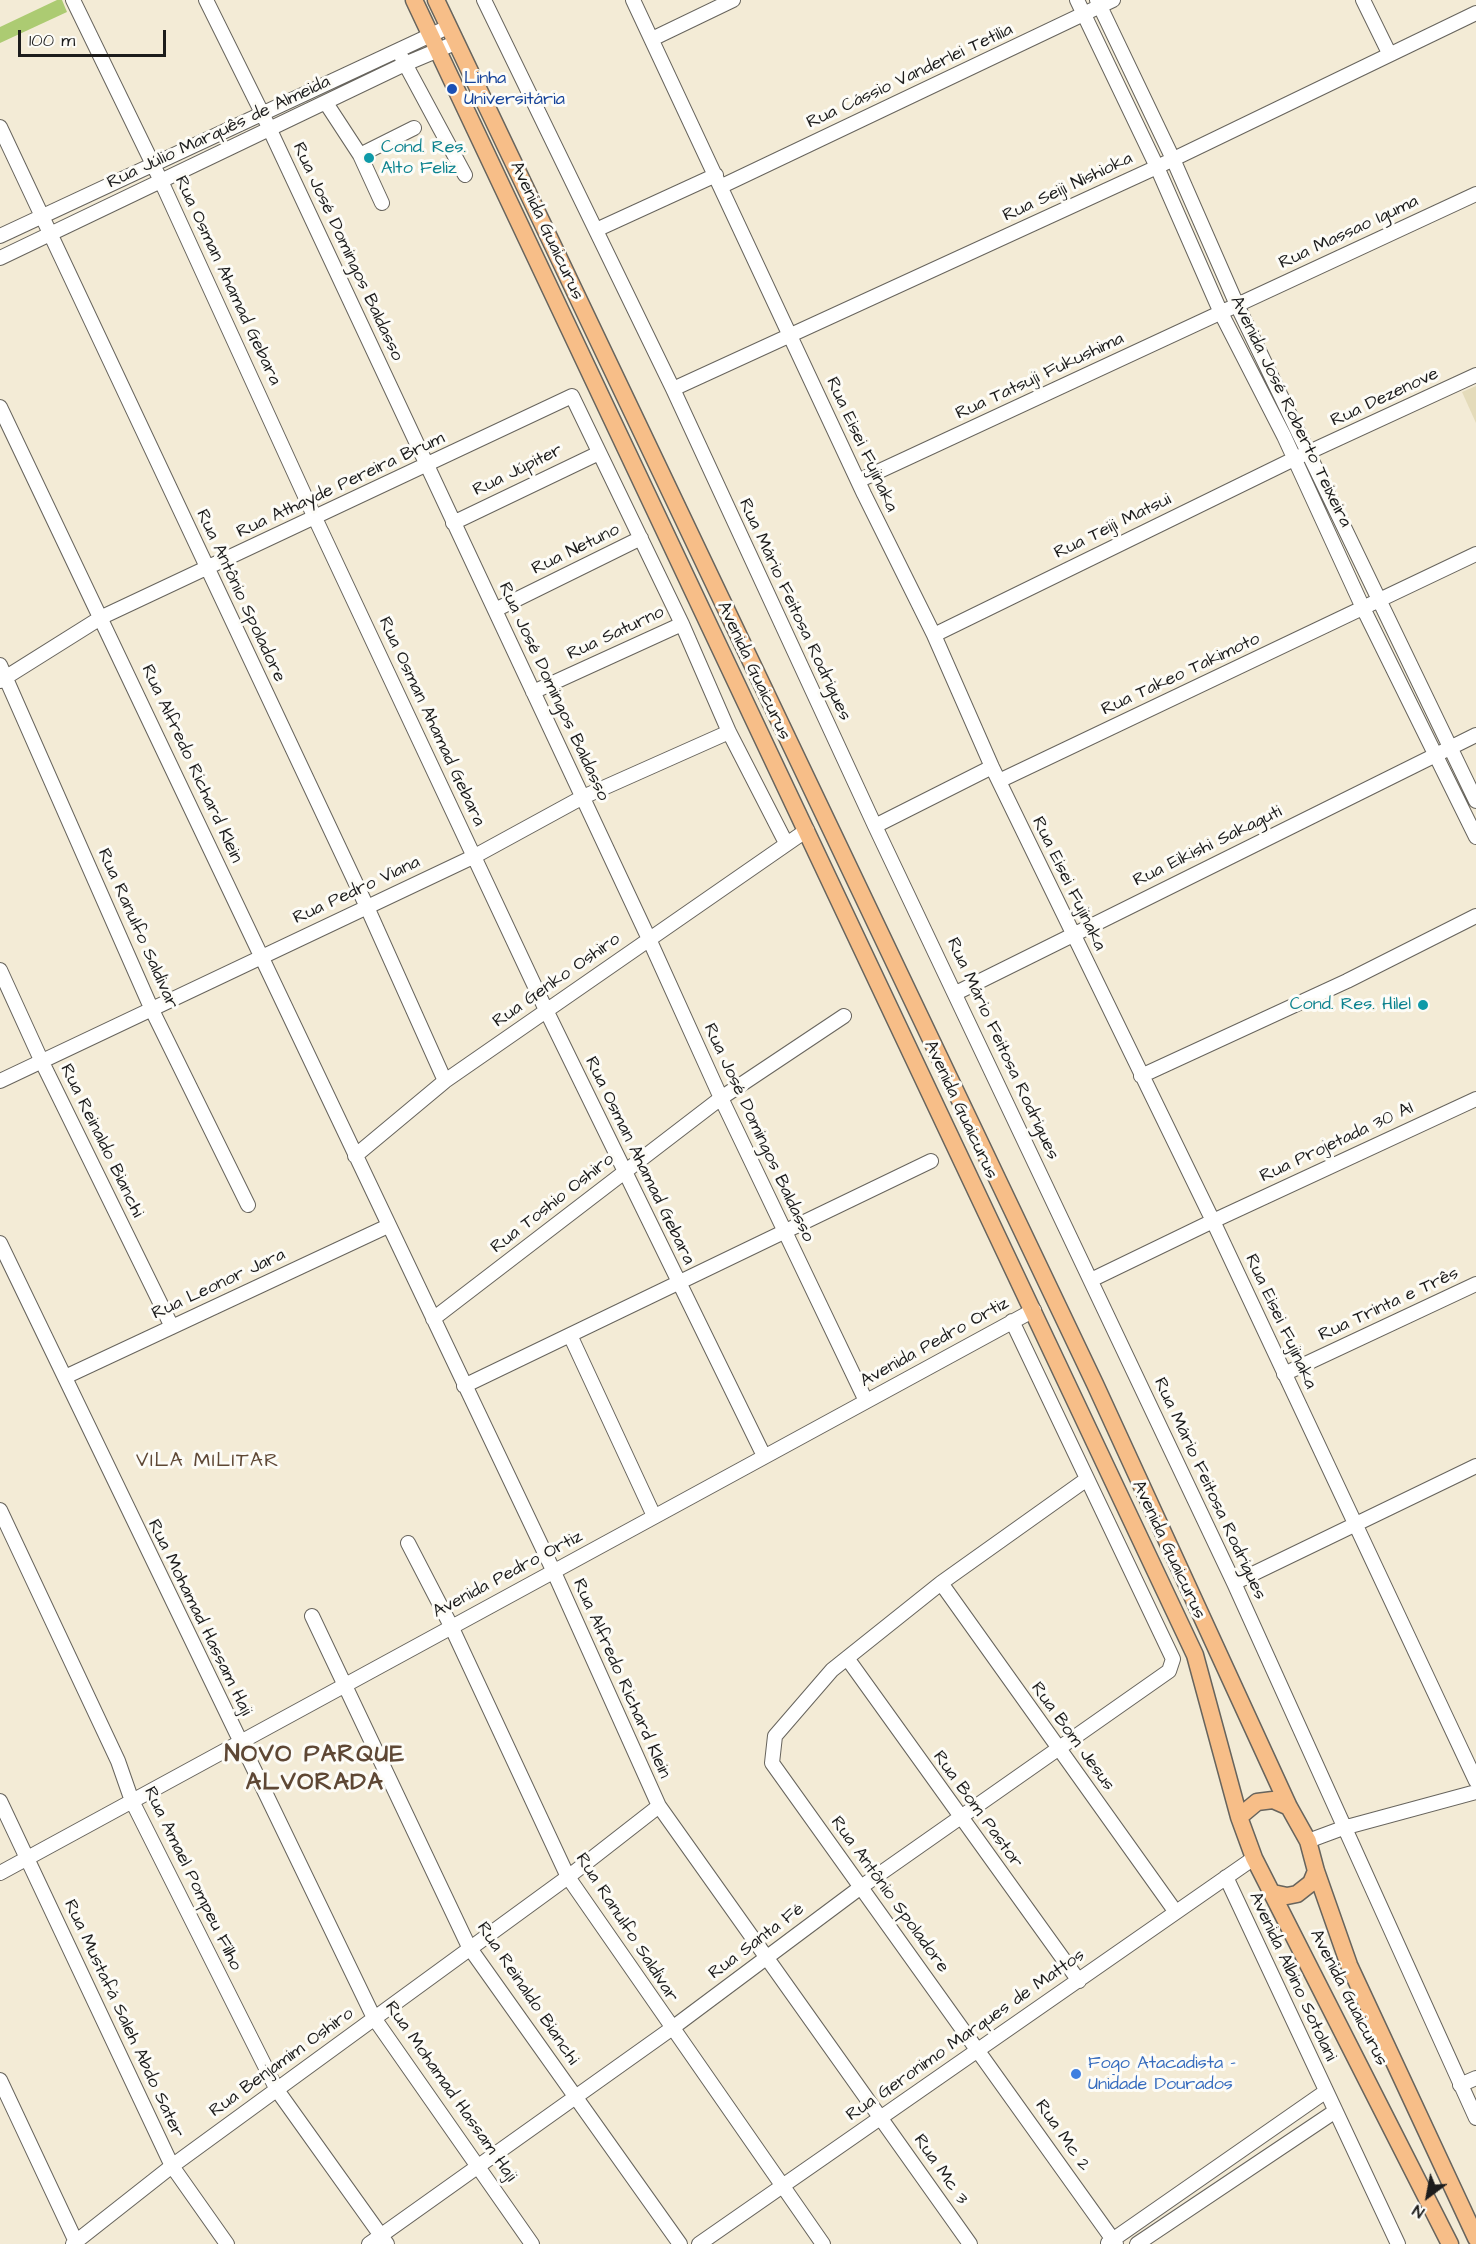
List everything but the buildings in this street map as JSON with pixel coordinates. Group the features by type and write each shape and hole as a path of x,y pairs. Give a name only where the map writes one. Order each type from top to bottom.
{"main road":[{"name":"Avenida Guaicurus","path":"414,0 440,37 807,830 1195,1655 1239,1817 1254,1858 1450,2244"},
{"name":"Avenida Guaicurus","path":"436,0 440,37"},
{"name":"Avenida Guaicurus","path":"440,37 454,43 1090,1373 1289,1807 1308,1841 1348,1965 1476,2238"},
{"path":"1239,1817 1257,1802 1273,1800 1289,1807"},
{"path":"1273,1893 1287,1896 1297,1894 1311,1883 1316,1871"}],"street":[{"name":"Rua Osman Ahamad Gebara","path":"73,0 161,181 315,518 546,1010 764,1456"},
{"name":"Rua José Domingos Baldasso","path":"206,0 263,115 428,466 783,1231 866,1401"},
{"name":"Rua Mário Feitosa Rodrigues","path":"484,0 673,389 875,826 1234,1583 1476,2118"},
{"name":"Rua Eisei Fujinaka","path":"633,0 858,481 934,635 992,767 1213,1221 1476,1781"},
{"path":"652,39 733,0"},
{"name":"Avenida José Roberto Teixeira","path":"1077,0 1157,167 1221,313 1476,837"},
{"path":"1363,0 1389,53"},
{"name":"Rua Cássio Vanderlei Tetilia","path":"596,230 719,181 1084,15 1104,2"},
{"name":"Avenida José Roberto Teixeira","path":"1104,2 1237,305 1476,801"},
{"name":"Rua Seiji Nishioka","path":"673,389 1157,167 1389,53 1476,13"},
{"name":"Rua Júlio Marquês de Almeida","path":"0,236 398,50 440,37"},
{"name":"Rua Júlio Marquês de Almeida","path":"0,258 405,64 440,37"},
{"path":"398,50 465,175"},
{"path":"326,103 360,155 382,203"},
{"name":"Rua Antônio Spoladore","path":"0,127 48,234 367,907 445,1081"},
{"path":"360,155 414,128"},
{"name":"Rua Massao Iguma","path":"1237,305 1476,194"},
{"name":"Rua Tatsuji Fukushima","path":"858,481 1237,305"},
{"name":"Rua Dezenove","path":"1310,453 1476,375"},
{"name":"Rua Athayde Pereira Brum","path":"2,674 102,617 428,466 572,396 599,453"},
{"name":"Rua Alfredo Richard Klein","path":"0,407 102,617 388,1226 553,1570 659,1806 880,2118"},
{"path":"599,453 682,624 729,732 786,843"},
{"name":"Rua Júpiter","path":"453,523 599,453"},
{"name":"Rua Teiji Matsui","path":"934,635 1310,453"},
{"name":"Rua Netuno","path":"495,610 641,538"},
{"name":"Rua Takeo Takimoto","path":"999,781 1476,554"},
{"name":"Rua Saturno","path":"533,693 682,624"},
{"name":"Rua Ranulfo Saldivar","path":"2,674 152,1010 248,1205"},
{"name":"Rua Pedro Viana","path":"0,1081 475,856 583,797 729,732"},
{"name":"Rua Eikishi Sakaguti","path":"956,993 1476,735"},
{"path":"875,826 992,767"},
{"name":"Rua Genko Oshiro","path":"355,1156 445,1081 807,830"},
{"path":"1141,1076 1347,981 1476,916"},
{"name":"Rua Reinaldo Bianchi","path":"0,970 42,1062 172,1327"},
{"name":"Rua Toshio Oshiro","path":"433,1319 721,1098 844,1016"},
{"name":"Rua Projetada 30 AI","path":"1091,1281 1213,1221 1476,1099"},
{"path":"464,1386 931,1161"},
{"name":"Rua Leonor Jara","path":"66,1377 388,1226"},
{"name":"Rua Mohamad Hassam Haji","path":"0,1243 374,2018 532,2244"},
{"name":"Rua Trinta e Três","path":"1284,1374 1476,1284"},
{"name":"Avenida Pedro Ortiz","path":"0,1873 345,1683 1034,1310"},
{"path":"847,1658 941,1583 1087,1479 1012,1321"},
{"path":"570,1335 654,1516"},
{"path":"1234,1583 1476,1466"},
{"name":"Rua Santa Fé","path":"379,2241 479,2166 671,2030 861,1887 1169,1671 1173,1659 1087,1479"},
{"name":"Rua Amael Pompeu Filho","path":"0,1510 118,1761 132,1801 277,2090 379,2241"},
{"name":"Rua Ranulfo Saldivar","path":"408,1543 451,1626 568,1877 671,2030 823,2244"},
{"name":"Rua Bom Jesus","path":"941,1583 1175,1911"},
{"name":"Rua Reinaldo Bianchi","path":"312,1617 469,1947 681,2244"},
{"name":"Rua Antônio Spoladore","path":"847,1658 832,1670 775,1736 772,1762 978,2048"},
{"name":"Rua Bom Pastor","path":"847,1658 1079,1981"},
{"path":"1308,1841 1343,1828 1476,1792"},
{"name":"Rua Mustafá Saleh Abdo Sater","path":"0,1801 172,2166 227,2244"},
{"name":"Rua Benjamim Oshiro","path":"75,2243 172,2166 469,1947 568,1877 659,1806"},
{"name":"Rua Geronimo Marques de Mattos","path":"699,2244 1254,1858"},
{"name":"Avenida Albino Sotolani","path":"1226,1877 1334,2112 1398,2244"},
{"name":"Rua Mc 2","path":"978,2048 1112,2242"},
{"path":"1460,2085 1476,2078"},
{"path":"0,2080 75,2243"},
{"path":"1112,2242 1325,2092"},
{"path":"1137,2244 1334,2112"},
{"name":"Rua Mc 3","path":"880,2118 970,2244"}],"shaded area":[{"path":"1476,386 1476,423 1462,392"}],"green space":[{"path":"57,0 62,0 67,12 0,43 0,27"}],"place":[{"name":"Linha Universitária","path":"452,89"},
{"name":"Cond. Res. Alto Feliz","path":"369,158"},
{"name":"Cond. Res. Hilel","path":"1423,1005"},
{"name":"Fogo Atacadista - Unidade Dourados","path":"1076,2074"}],"district":[{"name":"VILA MILITAR","path":"208,1462"},
{"name":"NOVO PARQUE ALVORADA","path":"315,1770"}]}
